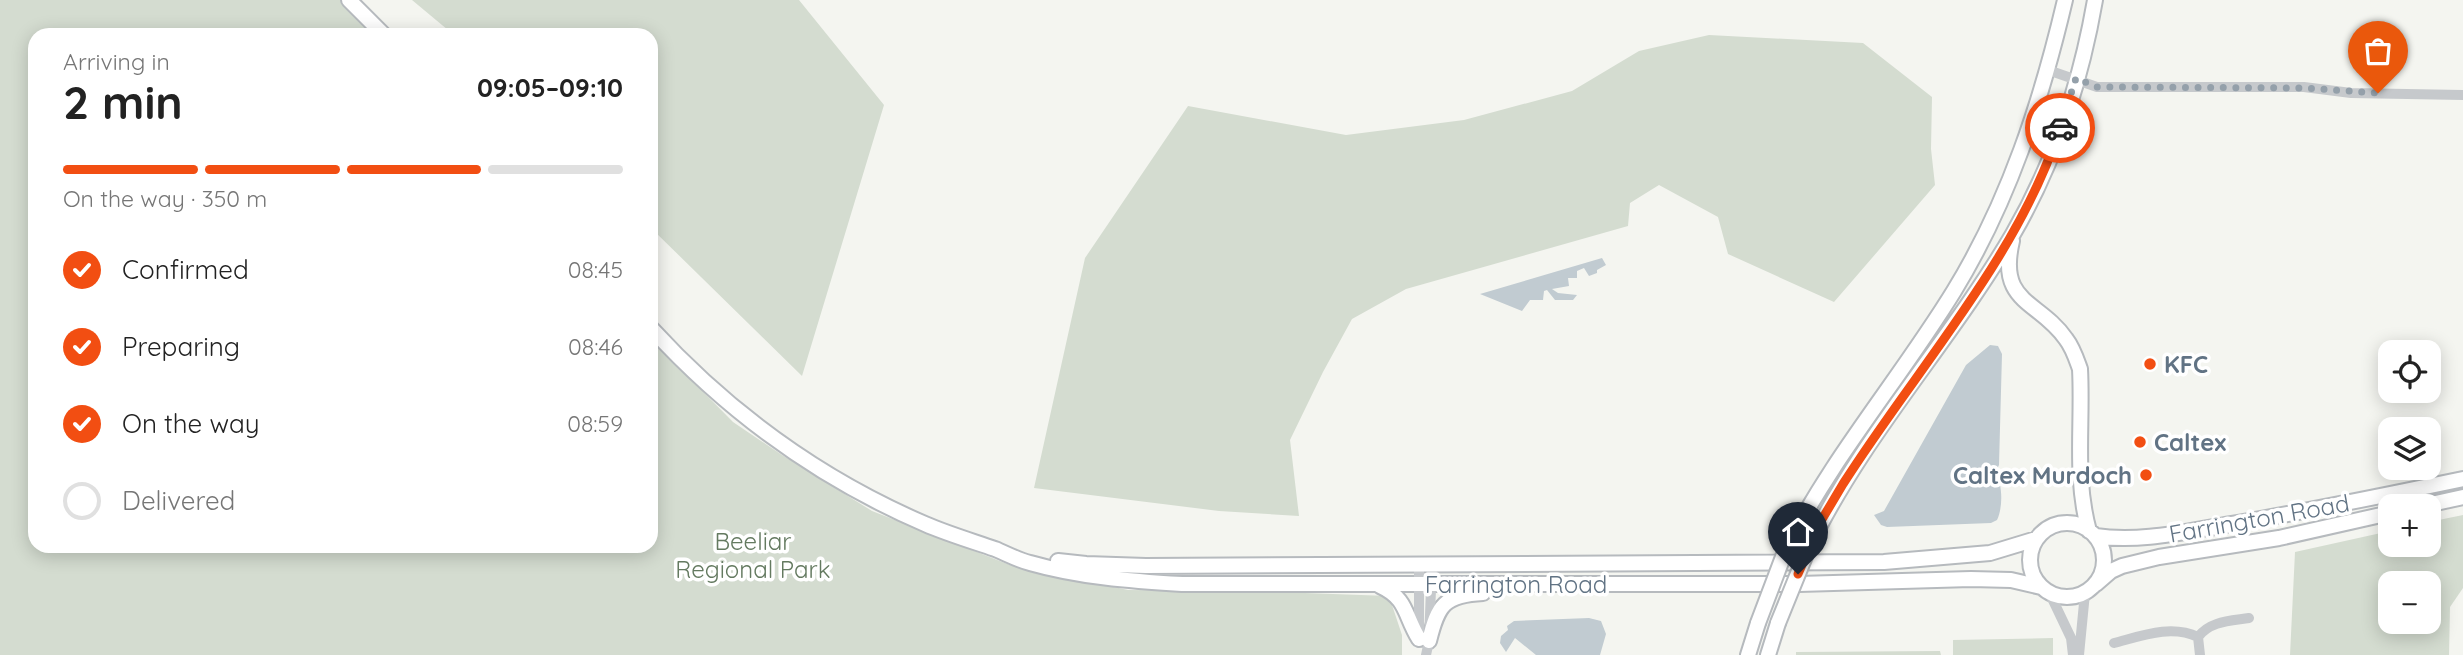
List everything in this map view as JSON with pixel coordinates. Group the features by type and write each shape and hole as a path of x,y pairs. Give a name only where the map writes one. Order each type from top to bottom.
{"main road":[{"path":"349,0 377,28"},
{"path":"361,0 378,28"},
{"path":"1748,655 1786,549 1842,454 1944,307 1978,251 2015,171 2048,70 2065,0"},
{"path":"1768,655 1808,549 1828,508 1993,265 2015,228 2050,156 2076,78 2095,0"},
{"path":"2015,228 2008,258 2009,274 2015,289 2065,337 2075,353 2080,369 2079,475 2082,505 2092,533 2104,554 2101,575 2090,588 2068,598 2045,590 2035,580 2029,564 2036,539 2048,528 2065,523 2074,524 2092,533"},
{"name":"Farrington Road","path":"658,336 683,363 741,414 825,473 926,524 1028,563 1112,579 1182,584 1376,585 1883,583 1970,579 2011,580 2045,590"},
{"name":"Farrington Road","path":"2092,533 2117,539 2153,537 2274,517 2463,479"},
{"path":"2441,502 2463,497"},
{"name":"Farrington Road","path":"2090,588 2111,571 2147,560 2279,538 2378,516"},
{"name":"Farrington Road","path":"995,550 1086,564 1884,562 1990,553 2036,539"},
{"path":"1618,563 1613,569 1615,573 1622,575 1681,575 1694,583"},
{"path":"1425,647 1437,614 1443,605 1453,598 1465,594 1535,590 1575,583"},
{"path":"1376,585 1399,598 1410,624 1425,647"}],"street":[{"path":"2048,70 2097,87 2304,88 2351,93 2463,94"},
{"path":"1425,564 1425,647"},
{"path":"2079,655 2090,588"},
{"path":"2045,590 2071,639 2073,655"},
{"path":"2200,655 2198,637 2204,630 2214,624 2249,618"},
{"path":"2114,643 2172,631 2184,631 2198,637"}],"green space":[{"name":"Beeliar Regional Park","path":"0,0 343,0 368,28 28,28 28,553 658,553 658,346 733,422 872,511 1010,565 1128,590 1389,596 1402,635 1402,655 0,655"},
{"path":"412,0 799,0 884,105 802,376 658,235 658,28 446,28"},
{"path":"1709,35 1863,43 1932,97 1931,149 1935,185 1834,302 1728,254 1718,217 1659,185 1630,203 1628,226 1406,289 1352,319 1290,440 1299,516 1219,511 1034,488 1085,258 1188,106 1346,135 1464,120 1572,91 1639,51"},
{"path":"2463,515 2463,588 2450,607 2449,655 2290,655 2295,552 2378,534 2378,557 2441,557 2441,520"},
{"path":"2053,638 2053,655 1953,655 1953,640"},
{"path":"1940,651 1941,655 1796,655 1796,652"}],"shaded area":[{"path":"1602,258 1606,265 1597,270 1597,273 1589,276 1584,268 1577,271 1577,278 1568,278 1569,286 1552,289 1558,293 1577,295 1573,300 1555,300 1547,290 1544,291 1543,300 1530,300 1522,311 1480,294"},
{"path":"1990,345 1998,346 2002,354 1999,465 1995,473 2000,483 2001,502 1997,520 1991,523 1887,527 1881,525 1874,515 1884,511 1966,365"},
{"path":"1589,618 1601,621 1606,634 1600,655 1536,655 1515,638 1506,652 1500,643 1501,636 1508,630 1507,626 1514,621"}],"way so far":[{"path":"2060,128 2076,78 2097,87 2304,88 2378,93"}],"place":[{"name":"KFC","path":"2150,364"},
{"name":"Caltex","path":"2140,442"},
{"name":"Caltex Murdoch","path":"2146,475"}],"route":[{"path":"1798,574 1821,521 1858,460 2012,235 2029,204 2060,128"}]}
